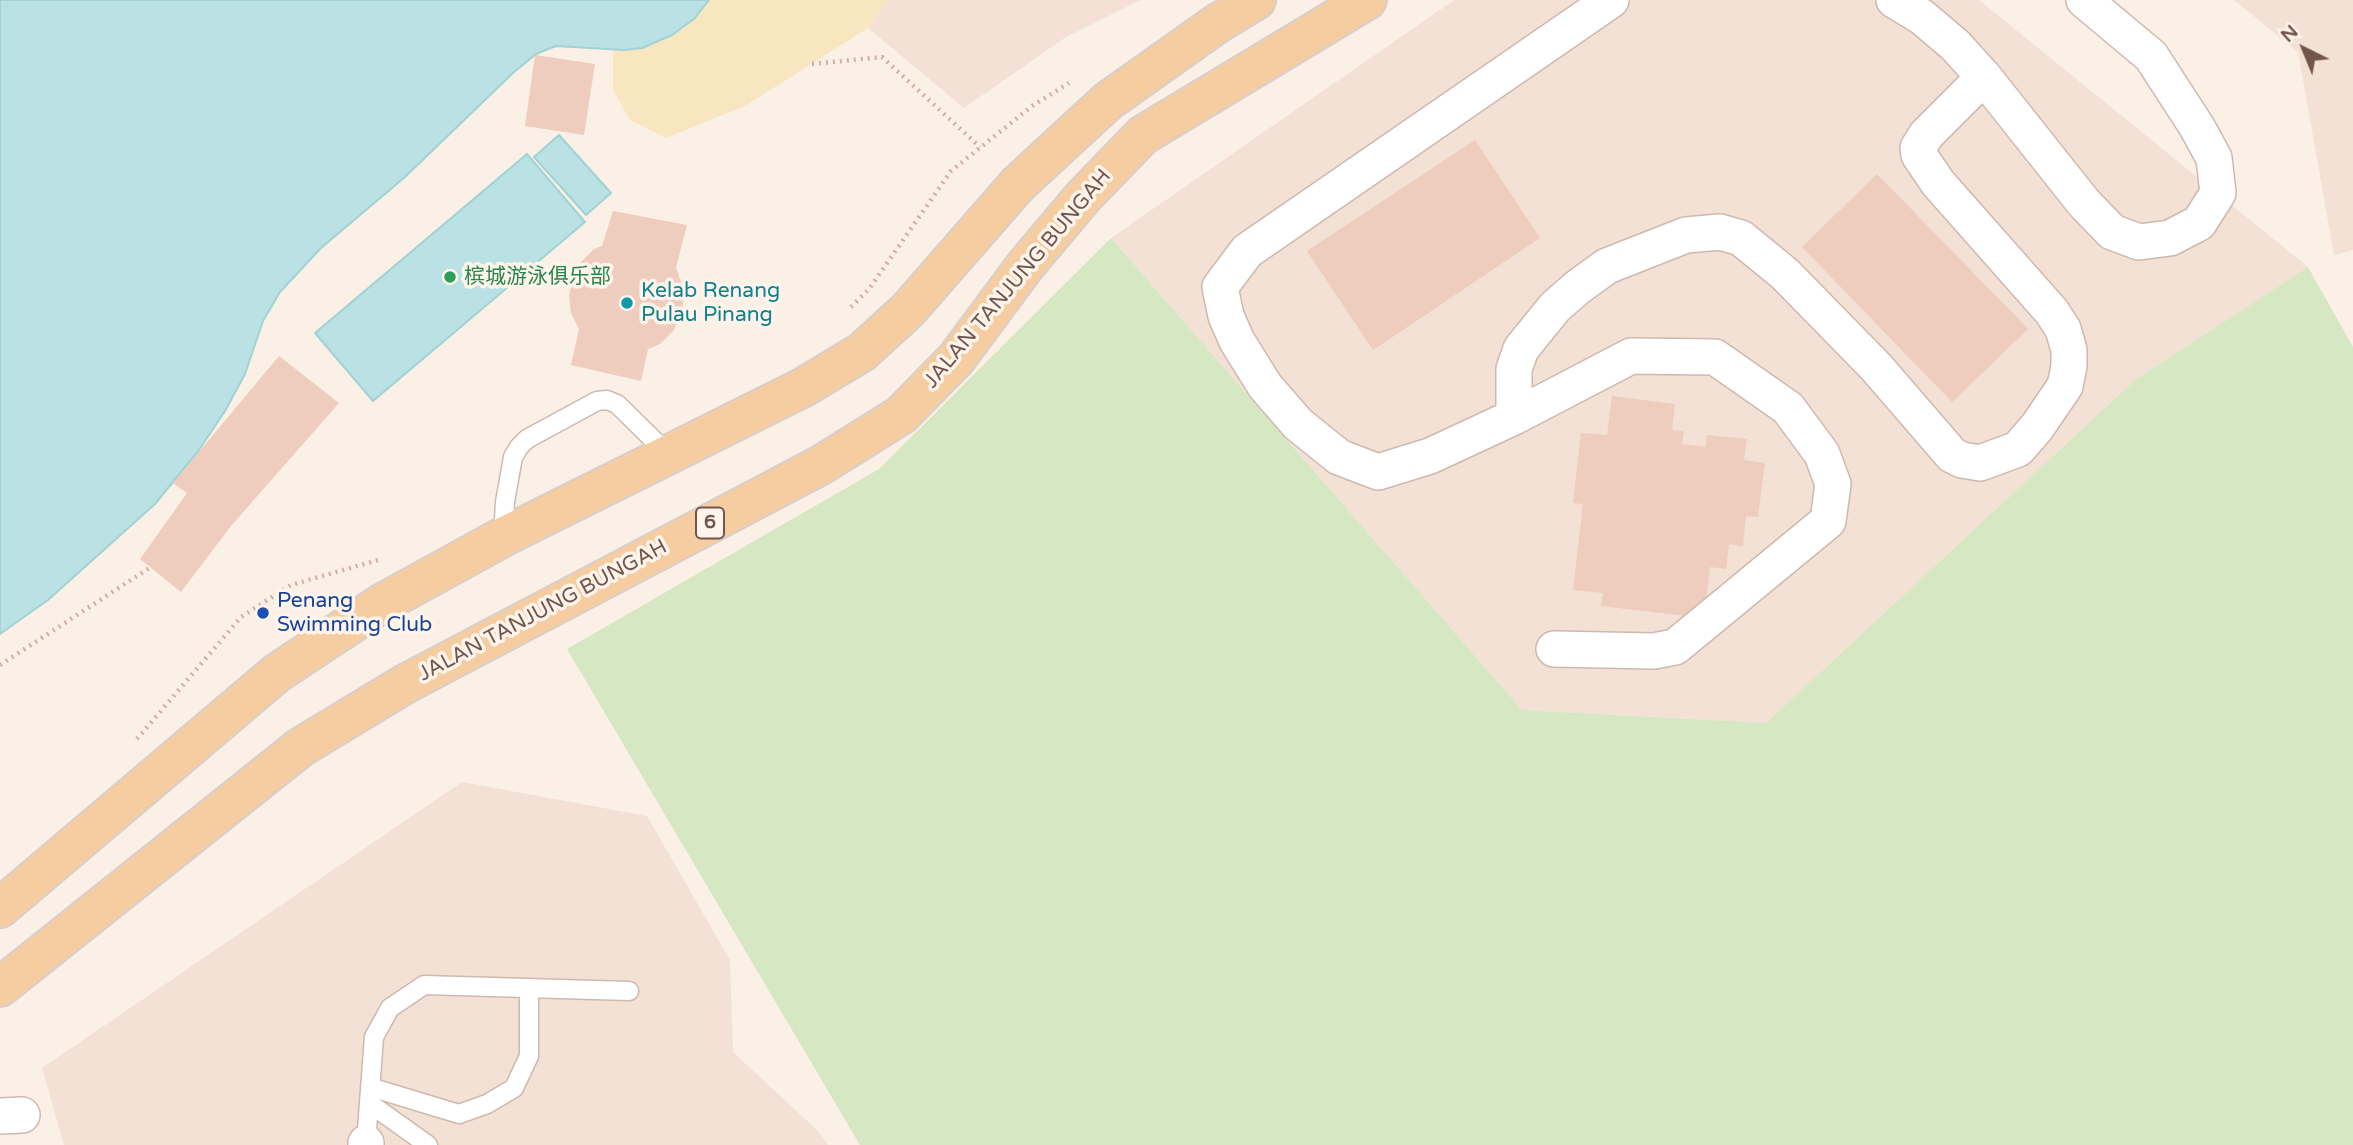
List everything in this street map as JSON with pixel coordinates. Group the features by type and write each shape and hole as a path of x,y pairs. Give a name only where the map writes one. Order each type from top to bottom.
{"main road":[{"path":"0,908 277,673 381,604 503,537 804,387 862,352 908,310 1018,184 1108,101 1218,23 1256,0"},
{"name":"JALAN TANJUNG BUNGAH","path":"0,987 301,747 405,684 821,465 901,415 956,359 1025,266 1083,197 1143,135 1367,0"}],"street":[{"path":"1554,649 1654,651 1675,647 1828,521 1833,484 1822,454 1788,408 1715,357 1631,356 1514,417 1430,456 1378,472 1339,457 1298,424 1265,386 1237,341 1226,316 1220,287 1247,251 1611,0"},
{"path":"1894,0 1955,44 2084,203 2112,232 2139,242 2170,238 2199,223 2218,192 2214,158 2151,56 2084,0"},
{"path":"1514,417 1514,369 1521,349 1540,323 1570,293 1607,266 1686,235 1720,232 1741,239 1785,274 1876,367 1952,455 1980,463 2018,449 2065,386 2069,366 2063,329 2052,312 1938,183 1919,155 1918,148 1926,135 1984,77"}],"lane":[{"path":"503,537 511,468 519,447 527,439 597,401 607,400 617,404 669,455"},
{"path":"366,1144 374,1037 390,1008 424,985 629,991"},
{"path":"369,1095 459,1114 487,1104 514,1088 529,1056 529,988"},
{"path":"369,1095 428,1145"}],"path":[{"path":"811,64 882,57 980,147"},
{"path":"0,666 151,567"}],"shaded area":[{"path":"888,0 1141,0 1066,37 964,108 868,28"},
{"path":"1454,0 1979,0 2308,267 2135,380 1766,723 1522,710 1111,238"},
{"path":"2234,0 2353,0 2353,250 2334,255 2298,52"},
{"path":"462,782 647,816 730,960 733,1052 817,1130 828,1145 64,1145 42,1068"}],"green space":[{"path":"1111,238 1522,710 1766,723 2135,380 2308,267 2353,347 2353,1145 860,1145 567,649 879,469"}],"sand":[{"path":"709,0 888,0 868,28 745,106 666,138 630,120 613,90 613,49 642,48 694,19"}],"water":[{"path":"0,0 709,0 694,19 672,35 642,48 624,50 556,46 536,54 513,73 405,177 321,248 280,292 263,321 245,374 225,411 199,450 155,504 48,600 0,634"},
{"path":"559,135 611,193 586,215 534,157"},
{"name":"槟城游泳俱乐部","path":"527,154 585,222 373,401 315,333"}],"building":[{"path":"535,55 595,64 584,135 525,126"},
{"path":"1475,140 1540,238 1373,350 1307,251"},
{"path":"1877,174 2028,329 1952,402 1802,247"},
{"name":"Kelab Renang Pulau Pinang","path":"613,211 687,225 676,267 684,292 682,312 674,330 660,344 648,349 641,381 571,365 579,329 571,313 569,295 573,278 581,262 594,249 602,246"},
{"path":"279,356 339,403 231,526 181,592 140,559 187,493 173,483"},
{"path":"1612,396 1675,404 1672,430 1684,431 1682,444 1706,447 1707,435 1747,439 1744,460 1765,463 1758,517 1746,516 1743,546 1729,544 1726,569 1710,567 1704,618 1601,606 1603,593 1573,590 1583,504 1573,503 1581,433 1607,435"}],"place":[{"name":"槟城游泳俱乐部","path":"450,277"},
{"name":"Kelab Renang Pulau Pinang","path":"627,303"},
{"name":"Penang Swimming Club","path":"263,613"}]}
